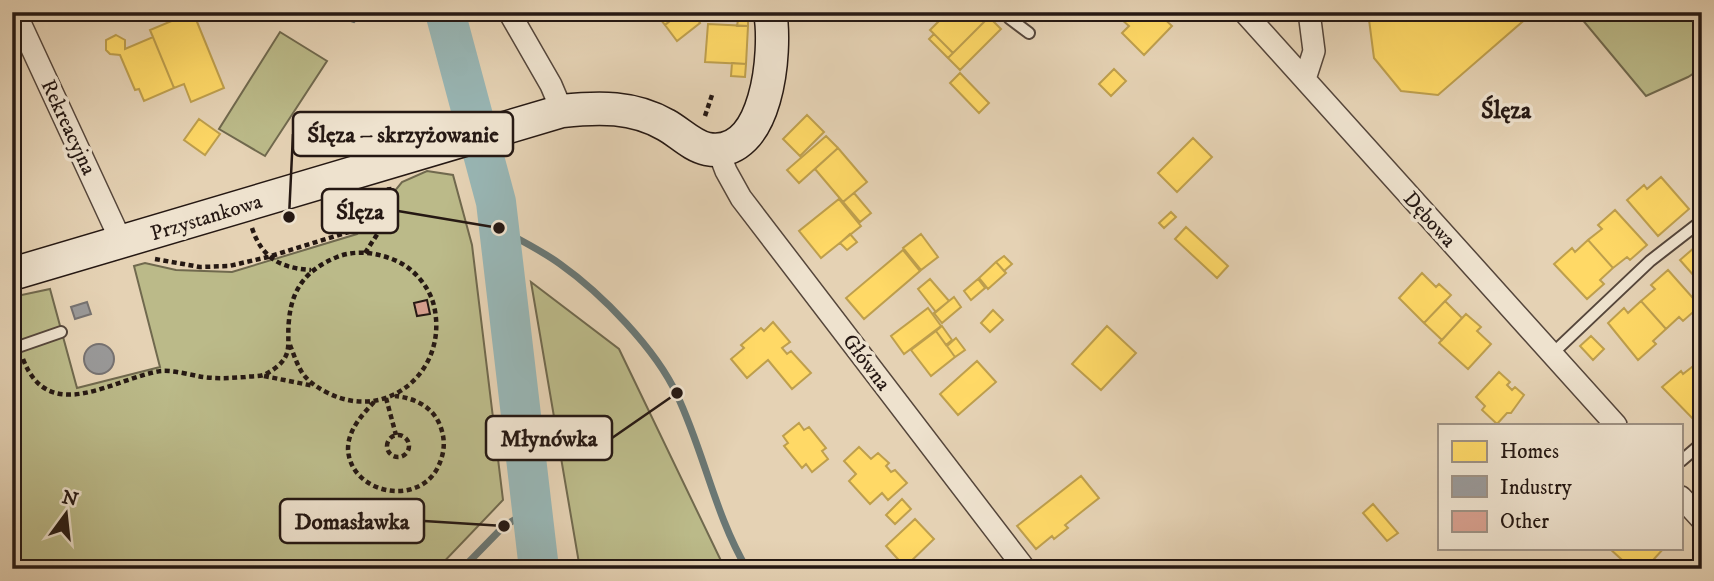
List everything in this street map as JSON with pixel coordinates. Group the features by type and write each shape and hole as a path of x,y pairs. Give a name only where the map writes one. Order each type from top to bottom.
{"street":[{"name":"Rekreacyjna","path":"15,12 132,250"},
{"path":"509,12 551,85 562,111"},
{"path":"718,149 727,148 741,139 757,117 764,100 773,51 770,12"},
{"name":"Dębowa","path":"1244,12 1615,424"},
{"path":"1305,79 1314,51 1309,12"},
{"name":"Przystankowa","path":"12,274 132,250 391,176 445,146 562,111 603,108 639,112 658,120 699,146 718,149"},
{"name":"Główna","path":"718,149 726,171 741,198 1025,569"},
{"path":"1682,498 1702,520"}],"lane":[{"path":"1010,12 1009,18 1029,33"},
{"path":"1552,354 1650,261 1699,223"},
{"path":"15,348 61,332"},
{"path":"1682,460 1702,443"}],"path":[{"path":"705,116 712,95"},
{"path":"132,250 210,267 229,266 268,257 355,230 391,176"},
{"path":"365,253 387,219 391,176"},
{"path":"250,224 256,240 268,257 296,269 312,270"},
{"path":"314,386 303,374 290,345 288,321 294,298 312,270 346,254 365,253 399,262 419,276 434,305 436,338 429,361 421,373 395,396"},
{"path":"263,375 276,367 286,356 290,345"},
{"path":"15,348 36,384 48,391 62,394 90,393 163,371 222,379 263,375 314,386 337,397 362,403 395,396 410,397 427,406 439,421 444,439 443,458 434,474 419,486 401,492 382,490 366,481 354,467 348,449 353,430 360,417 374,402"},
{"path":"386,398 396,435"},
{"path":"396,435 404,437 409,444 407,452 400,456 392,455 387,448 389,439 396,435"}],"shaded area":[{"path":"1579,12 1702,12 1702,68 1646,96 1581,18"},
{"path":"280,32 327,61 265,156 219,129"},
{"path":"427,171 453,175 472,245 503,500 437,569 28,569 12,548 12,297 50,289 77,388 160,367 134,266 145,263 176,270 232,272 357,234 402,182"},
{"path":"531,282 619,349 725,569 580,569"}],"water":[{"path":"324,12 364,12 354,22"}],"building: Homes":[{"path":"193,12 224,88 191,102 184,84 174,88 150,30"},
{"path":"661,12 681,12 665,25 657,15"},
{"path":"681,12 692,12 700,23 677,41 665,25"},
{"path":"948,12 994,12 953,53 930,30"},
{"path":"1128,12 1157,12 1172,26 1144,55 1122,33 1129,26 1121,19"},
{"path":"1368,12 1424,12 1425,19 1443,17 1448,12 1526,12 1529,16 1438,95 1401,91 1374,58"},
{"path":"989,17 1001,29 960,70 948,58"},
{"path":"738,20 748,20 748,26 737,26"},
{"path":"708,24 748,26 746,64 705,62"},
{"path":"934,34 953,53 948,58 929,39"},
{"path":"116,35 125,40 125,49 153,37 174,88 144,101 139,89 135,90 120,55 110,54 106,50 106,40"},
{"path":"732,63 746,64 745,77 731,76"},
{"path":"1114,69 1126,81 1111,96 1099,84"},
{"path":"960,73 989,103 979,113 950,83"},
{"path":"807,115 824,132 800,156 783,139"},
{"path":"199,119 220,134 205,155 184,140"},
{"path":"826,136 838,148 799,183 787,170"},
{"path":"1193,138 1212,157 1177,192 1158,173"},
{"path":"838,148 867,182 843,202 815,169"},
{"path":"1661,177 1689,209 1658,236 1627,200 1644,185 1647,189"},
{"path":"854,193 871,213 860,222 843,202"},
{"path":"839,199 861,226 821,258 799,231"},
{"path":"1615,210 1647,245 1630,260 1627,257 1613,268 1588,240 1602,229 1598,225"},
{"path":"1171,212 1176,217 1164,228 1159,223"},
{"path":"1186,227 1228,266 1217,278 1175,239"},
{"path":"850,234 857,242 847,250 840,243"},
{"path":"921,234 938,257 921,270 903,248"},
{"path":"1588,240 1613,268 1600,280 1604,284 1587,299 1554,264 1572,248 1575,252"},
{"path":"1702,241 1702,285 1680,260"},
{"path":"903,250 920,271 864,319 846,298"},
{"path":"1004,256 1012,264 1004,271 996,262"},
{"path":"996,262 1006,273 988,289 979,278"},
{"path":"1668,270 1700,306 1683,321 1679,317 1666,329 1641,301 1655,289 1651,285"},
{"path":"1422,273 1436,287 1439,284 1451,295 1424,323 1399,298"},
{"path":"930,279 949,301 936,312 918,289"},
{"path":"978,279 985,288 971,300 964,291"},
{"path":"954,297 961,307 942,323 934,313"},
{"path":"1445,301 1462,318 1442,340 1424,323"},
{"path":"1641,301 1666,329 1653,341 1656,344 1638,360 1608,323 1624,308 1628,313"},
{"path":"928,308 941,326 904,354 891,336"},
{"path":"993,310 1003,320 990,332 981,323"},
{"path":"1466,314 1481,327 1477,331 1491,344 1468,369 1439,343"},
{"path":"773,322 790,342 782,348 787,354 791,351 811,373 792,389 768,360 747,378 731,359 744,348 741,345 761,328 764,331"},
{"path":"942,326 952,340 946,345 936,331"},
{"path":"1107,326 1136,353 1101,390 1072,364"},
{"path":"936,331 955,357 931,376 911,350"},
{"path":"1591,336 1604,349 1593,360 1580,346"},
{"path":"956,338 965,350 955,357 947,346"},
{"path":"977,361 996,382 958,415 940,394"},
{"path":"1697,363 1702,368 1702,416 1695,421 1662,387 1681,371 1683,374"},
{"path":"1499,372 1510,382 1507,385 1512,390 1515,387 1524,395 1511,413 1507,413 1497,424 1482,410 1485,406 1476,397"},
{"path":"799,423 804,430 809,427 826,448 822,451 828,459 812,472 806,464 802,468 784,446 788,443 783,436"},
{"path":"859,447 871,459 878,453 889,463 886,466 891,472 895,470 907,483 888,500 882,493 870,504 849,481 856,474 844,461"},
{"path":"1081,476 1099,498 1065,525 1068,528 1036,549 1017,526"},
{"path":"902,499 911,509 895,524 886,515"},
{"path":"1373,504 1398,533 1387,541 1363,513"},
{"path":"915,519 934,539 905,567 886,546"},
{"path":"1611,550 1662,550 1645,569 1632,569"}],"building: Industry":[{"path":"87,302 91,314 75,319 71,307"},
{"path":"99,344 109,349 114,359 109,369 99,374 89,369 84,359 89,349"}],"building: Other":[{"path":"427,300 430,314 417,316 414,303"}],"waterway":[{"name":"Ślęza","path":"445,12 496,202 539,569"},
{"path":"499,228 545,254 593,290 626,323 656,359 677,395 726,527 747,569"},
{"path":"462,569 504,526 531,510"}],"place":[{"name":"Ślęza – skrzyżowanie","path":"289,217"},
{"name":"Ślęza","path":"499,228"},
{"name":"Młynówka","path":"677,393"},
{"name":"Domasławka","path":"504,526"}],"district":[{"name":"Ślęza","path":"1506,110"}]}
